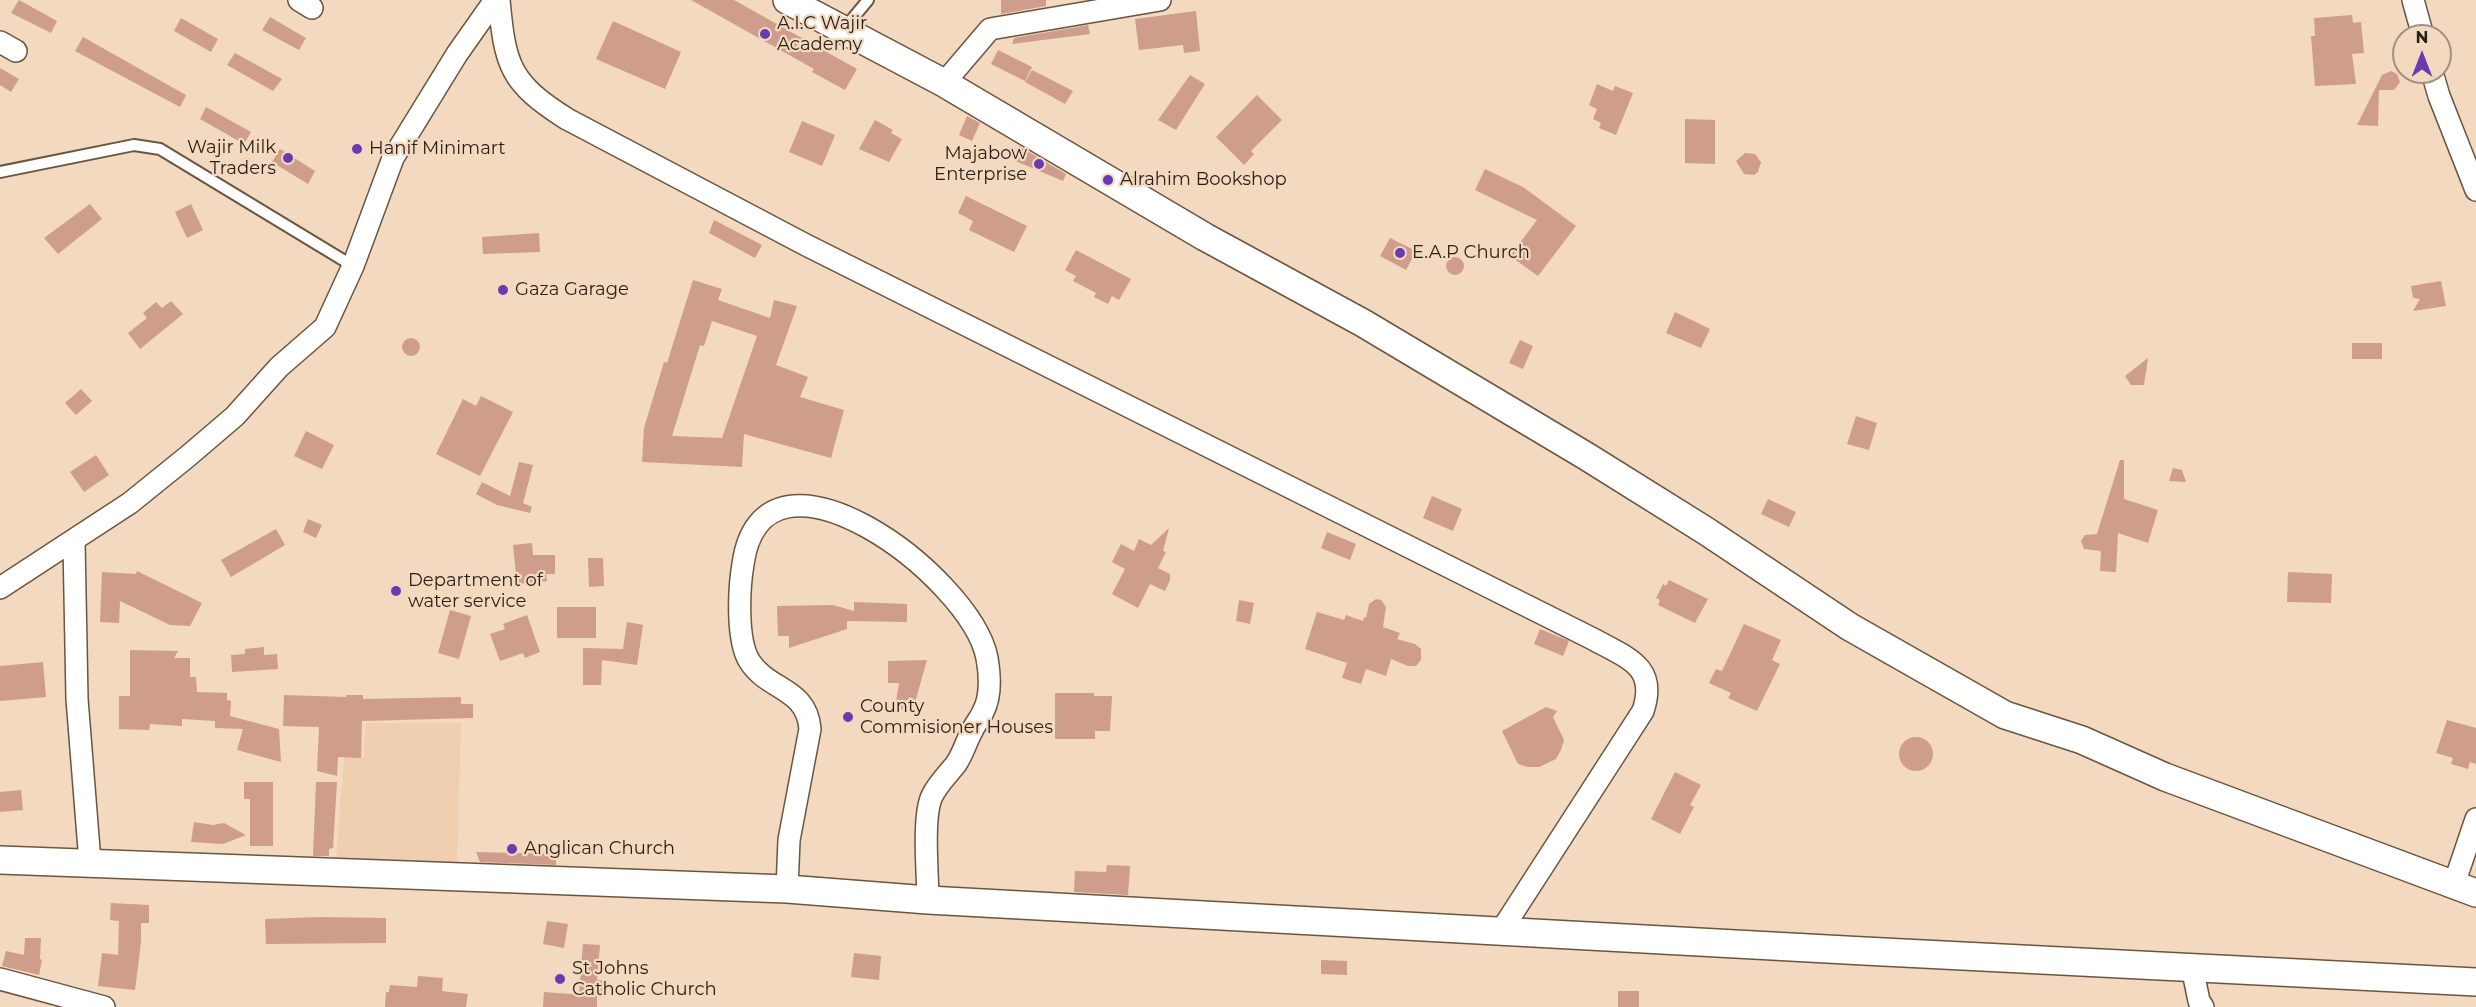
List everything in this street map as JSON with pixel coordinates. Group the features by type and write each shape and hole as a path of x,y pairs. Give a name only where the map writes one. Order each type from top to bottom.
{"street":[{"path":"0,588 74,542 130,503 235,416 279,367 326,327 353,266 393,158 495,0"},
{"path":"499,0 506,54 518,80 539,102 567,119 806,245 1582,634 1634,663 1645,675 1648,685 1643,711 1501,931"},
{"path":"787,0 944,83 1205,237 1373,329 1586,456 1706,531 1851,627 2005,715 2082,740 2165,777 2465,889 2476,819"},
{"path":"944,83 990,29 1160,0"},
{"path":"2413,0 2419,24"},
{"path":"2436,84 2476,190"},
{"path":"787,889 789,840 810,729 809,719 807,710 801,702 759,674 748,660 743,642 741,586 743,561 752,531 772,513 794,505 820,509 867,525 911,555 938,579 978,634 987,657 989,692 984,710 972,729 958,760 931,797 927,831 928,900"},
{"path":"74,542 77,699 90,862"},
{"path":"0,860 787,889 928,900 2476,982"},
{"path":"2192,967 2199,1001 2203,1007"},
{"path":"0,979 60,1001 104,1007"}],"lane":[{"path":"843,30 867,0"},
{"path":"0,172 134,145 154,147 173,156 353,266"}],"shaded area":[{"path":"366,723 461,723 457,863 336,859 344,757 364,757"}],"building":[{"path":"19,0 57,21 51,33 11,13"},
{"path":"691,0 734,0 857,69 845,90 812,72 814,69"},
{"path":"1001,0 1046,0 1046,6 1001,14"},
{"path":"1196,11 1200,51 1184,53 1183,45 1139,50 1135,19"},
{"path":"2352,15 2353,23 2361,22 2364,53 2352,54 2356,84 2315,86 2311,36 2315,36 2314,18"},
{"path":"270,17 306,38 299,50 262,30"},
{"path":"181,18 218,39 211,52 174,31"},
{"path":"613,21 681,52 665,89 596,59"},
{"path":"1088,25 1090,34 1012,44 1014,38"},
{"path":"83,37 186,95 180,107 75,51"},
{"path":"998,50 1032,67 1025,81 991,64"},
{"path":"235,53 282,79 273,91 227,65"},
{"path":"0,68 19,79 11,92 0,85"},
{"path":"1032,70 1073,91 1065,104 1025,82"},
{"path":"2392,72 2392,84 2398,84 2394,90 2379,90 2378,126 2357,125 2382,75"},
{"path":"1190,75 1205,84 1176,130 1158,120"},
{"path":"1597,84 1613,91 1615,86 1633,93 1616,135 1599,128 1601,123 1593,119 1597,109 1589,105"},
{"path":"1257,95 1282,120 1251,151 1254,154 1244,165 1216,137"},
{"path":"206,107 251,132 244,144 200,119"},
{"path":"967,116 980,123 972,141 959,135"},
{"path":"1685,119 1715,120 1715,164 1685,163"},
{"path":"875,120 893,130 891,133 902,139 889,162 859,149"},
{"path":"802,121 835,135 822,166 789,152"},
{"path":"1019,146 1066,174 1063,181 1013,160"},
{"path":"280,149 315,171 308,184 272,162"},
{"path":"1745,153 1755,154 1761,162 1758,172 1754,175 1744,174 1736,161"},
{"path":"1485,169 1523,187 1576,226 1538,276 1510,256 1537,220 1475,190"},
{"path":"966,196 1027,226 1014,252 969,230 973,221 958,213"},
{"path":"90,204 102,219 58,254 44,238"},
{"path":"191,204 203,230 187,238 175,212"},
{"path":"714,220 762,245 755,258 709,233"},
{"path":"539,233 540,252 483,254 482,237"},
{"path":"1390,238 1416,251 1406,270 1380,256"},
{"path":"1076,250 1131,279 1119,300 1112,296 1108,304 1094,297 1096,293 1073,281 1076,276 1065,270"},
{"path":"1455,257 1461,260 1464,266 1461,272 1455,275 1449,272 1446,266 1449,260"},
{"path":"693,280 722,289 718,300 770,318 774,300 797,306 776,365 808,377 800,397 844,410 831,458 744,434 742,467 642,462 644,428 664,362 667,363","holes":["712,321 757,336 722,438 672,436 700,345 704,346"]},
{"path":"2441,281 2446,306 2413,311 2420,299 2413,298 2411,286"},
{"path":"171,301 183,314 140,349 128,333 147,318 143,313 156,302 162,308"},
{"path":"1675,312 1710,329 1701,348 1666,333"},
{"path":"411,338 417,341 420,347 417,353 411,356 405,353 402,347 405,341"},
{"path":"1520,340 1533,346 1523,369 1509,363"},
{"path":"2352,343 2382,343 2382,359 2352,359"},
{"path":"2148,358 2144,385 2131,385 2125,376"},
{"path":"81,389 92,401 76,415 65,403"},
{"path":"481,396 513,412 480,476 436,454 463,399 476,406"},
{"path":"1856,416 1877,423 1869,450 1847,444"},
{"path":"306,431 334,445 322,469 294,456"},
{"path":"96,455 109,475 84,492 70,472"},
{"path":"2120,460 2124,460 2124,499 2158,510 2148,543 2118,533 2116,572 2100,571 2101,551 2084,549 2081,541 2085,535 2097,534"},
{"path":"519,462 533,465 523,503 532,507 530,513 497,505 476,494 482,482 510,496"},
{"path":"2173,468 2182,470 2186,482 2169,481"},
{"path":"1432,496 1462,509 1453,531 1423,518"},
{"path":"1768,499 1796,512 1789,527 1761,514"},
{"path":"308,519 322,525 316,538 303,532"},
{"path":"1169,528 1163,551 1166,552 1158,568 1170,574 1165,591 1150,584 1138,608 1112,594 1125,569 1112,562 1121,544 1134,551 1139,539 1151,545"},
{"path":"276,529 285,545 231,577 221,560"},
{"path":"1327,532 1356,544 1350,560 1321,548"},
{"path":"532,543 533,555 555,555 555,574 546,574 547,581 517,584 513,545"},
{"path":"588,558 603,558 604,586 589,587"},
{"path":"137,571 202,603 190,626 170,625 120,601 119,623 100,622 102,572 136,574"},
{"path":"2288,572 2332,574 2331,603 2287,602"},
{"path":"1669,580 1708,599 1695,623 1658,605 1660,600 1656,598 1663,584 1666,586"},
{"path":"1376,599 1381,600 1386,607 1383,627 1400,633 1397,639 1415,644 1421,649 1421,660 1416,666 1408,666 1391,659 1386,676 1366,669 1361,684 1342,678 1347,663 1305,649 1317,612 1344,620 1346,615 1363,621 1364,617 1366,618 1369,604"},
{"path":"1239,600 1254,603 1250,624 1236,621"},
{"path":"854,602 907,604 907,622 847,621 847,629 789,648 789,636 778,636 777,606 833,605 854,611"},
{"path":"557,607 596,607 596,638 557,638"},
{"path":"450,610 471,616 459,659 438,653"},
{"path":"527,615 540,652 525,658 523,653 500,661 490,634 505,629 503,624"},
{"path":"627,622 643,625 637,665 602,660 601,685 583,685 583,648 623,649"},
{"path":"1744,624 1781,640 1772,660 1780,664 1757,711 1728,698 1731,693 1709,683 1716,669 1722,671"},
{"path":"1540,629 1569,641 1563,656 1534,644"},
{"path":"264,647 264,655 277,654 278,669 232,672 231,655 245,654 245,649"},
{"path":"130,650 178,651 174,658 190,658 190,677 196,677 197,692 227,693 227,700 231,701 230,716 279,729 281,762 237,750 243,729 215,728 215,721 182,719 182,726 150,724 149,730 119,729 119,696 130,696"},
{"path":"927,660 914,706 906,711 900,709 896,701 899,683 888,683 888,661"},
{"path":"43,662 46,697 0,701 0,666"},
{"path":"1055,693 1094,693 1094,696 1112,696 1110,731 1095,731 1095,739 1055,739"},
{"path":"284,695 346,697 346,695 363,695 363,699 461,697 461,704 473,704 473,718 362,721 361,758 338,757 337,776 317,771 319,727 283,726"},
{"path":"1546,707 1557,711 1553,717 1564,740 1561,750 1556,759 1539,767 1518,764 1502,731"},
{"path":"2447,720 2476,728 2476,764 2470,762 2468,769 2451,764 2453,758 2436,753"},
{"path":"1916,737 1928,742 1933,754 1928,766 1916,771 1904,766 1899,754 1904,742"},
{"path":"1675,772 1701,785 1690,805 1694,807 1680,834 1651,819"},
{"path":"244,782 273,782 273,846 250,846 250,799 244,799"},
{"path":"316,782 337,782 333,848 329,849 329,856 313,856"},
{"path":"21,790 23,810 0,812 0,792"},
{"path":"194,822 213,825 224,823 246,835 223,844 191,842"},
{"path":"476,852 556,854 556,865 480,862"},
{"path":"1107,865 1130,866 1128,895 1074,892 1075,871 1106,872"},
{"path":"111,903 149,905 149,923 141,923 135,990 98,986 102,953 118,955 119,921 110,920"},
{"path":"386,918 386,943 266,944 265,919"},
{"path":"547,921 568,924 564,948 543,944"},
{"path":"25,938 41,938 40,959 42,960 39,975 2,966 6,951 24,955"},
{"path":"583,944 600,945 597,980 607,981 606,996 579,994"},
{"path":"854,953 881,956 879,980 851,977"},
{"path":"1321,960 1347,961 1347,975 1321,974"},
{"path":"418,976 443,978 442,991 468,994 466,1007 385,1007 386,992 389,992 390,985 417,987"},
{"path":"1618,991 1639,991 1639,1007 1618,1007"},
{"path":"544,992 597,996 597,1007 543,1007"}],"place":[{"name":"A.I.C Wajir Academy","path":"765,34"},
{"name":"Hanif Minimart","path":"357,149"},
{"name":"Wajir Milk Traders","path":"288,158"},
{"name":"Majabow Enterprise","path":"1039,164"},
{"name":"Alrahim Bookshop","path":"1108,180"},
{"name":"E.A.P Church","path":"1400,253"},
{"name":"Gaza Garage","path":"503,290"},
{"name":"Department of water service","path":"396,591"},
{"name":"County Commisioner Houses","path":"848,717"},
{"name":"Anglican Church","path":"512,849"},
{"name":"St Johns Catholic Church","path":"560,979"}]}
